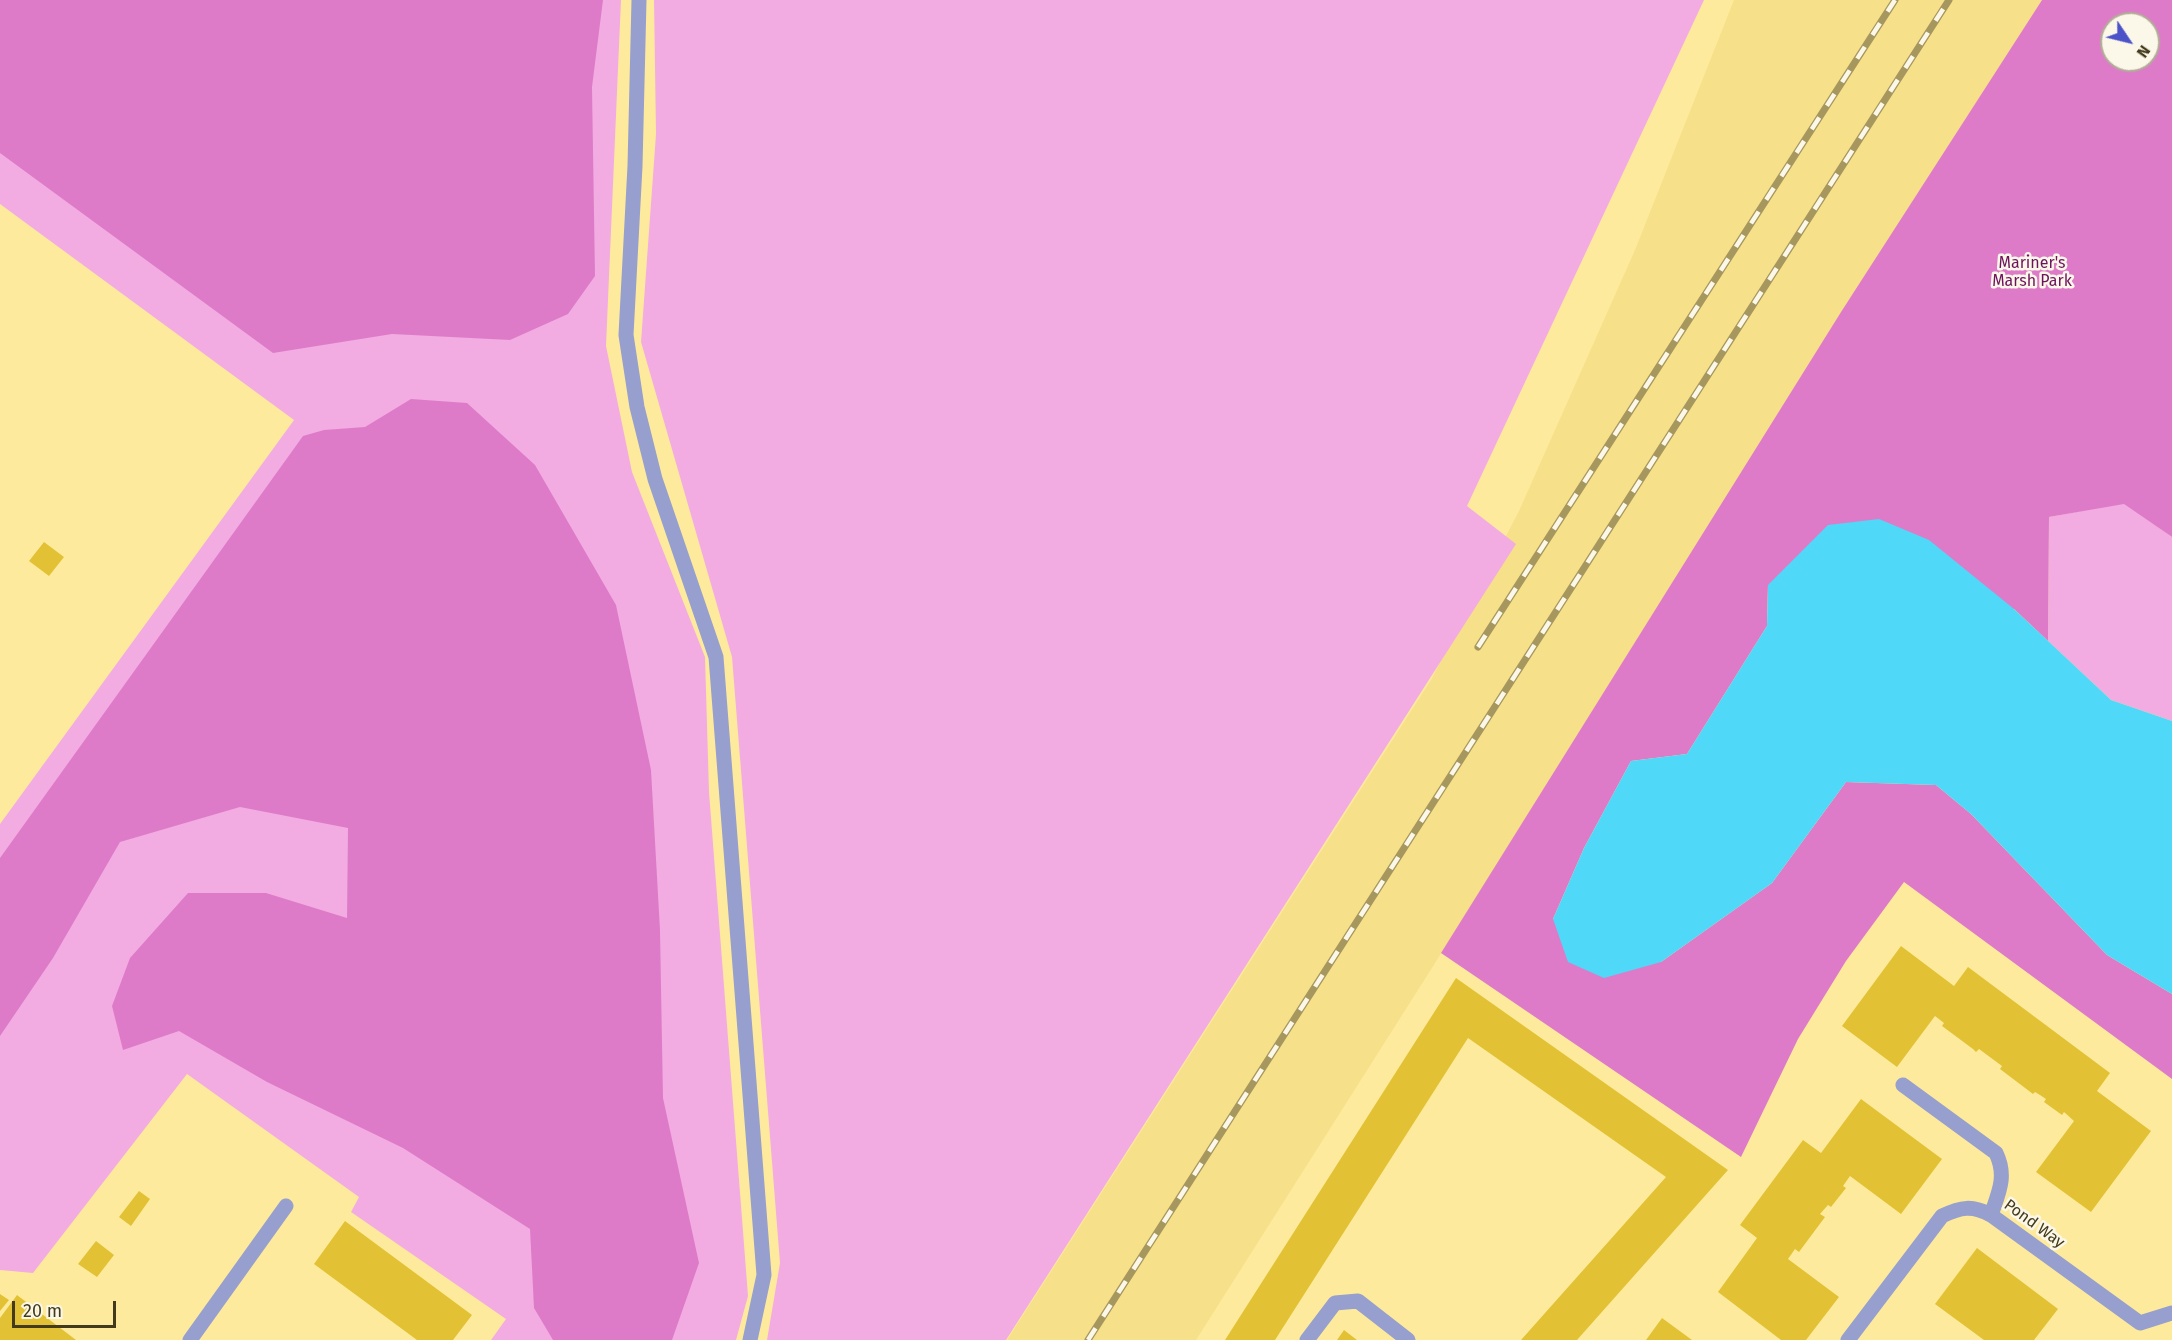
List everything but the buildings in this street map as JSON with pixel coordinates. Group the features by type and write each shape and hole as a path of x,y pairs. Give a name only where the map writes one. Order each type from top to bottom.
{"street":[{"path":"639,0 635,166 626,335 637,407 655,479 716,657 764,1275 750,1340"},
{"path":"1903,1085 1996,1153 2002,1166 2003,1182 1991,1215"},
{"path":"190,1340 286,1206"},
{"name":"Pond Way","path":"1848,1340 1942,1216 1961,1208 1978,1208 1991,1215 2140,1323 2172,1313"},
{"path":"1307,1340 1335,1303 1358,1301 1408,1340"}],"shaded area":[{"path":"0,0 621,0 606,346 632,472 705,657 709,792 748,1296 736,1340 491,1340 506,1319 351,1212 359,1197 187,1074 33,1273 0,1270 0,824 294,420 0,204"},
{"path":"654,0 1704,0 1467,506 1516,544 1006,1340 767,1340 780,1263 732,657 641,342 656,134"},
{"path":"1734,0 2042,0 1841,312 1430,971 1196,1340 1007,1340 1431,680 1519,511 1635,250"},
{"path":"2042,0 2172,0 2125,504 2172,537 2172,721 2111,700 2048,641 2049,517 2124,503"}],"green space":[{"path":"0,0 603,0 592,87 595,276 568,314 510,340 392,334 273,353 0,153"},
{"name":"Mariner's Marsh Park","path":"2042,0 2172,0 2172,537 2124,504 2049,517 2048,641 2014,609 1768,585 1767,626 1687,754 1631,761 1584,848 1553,919 1661,962 1772,883 1846,782 1936,785 1971,814 2107,955 2172,994 2172,1079 1904,882 1846,961 1798,1039 1741,1157 1441,953 1841,312"},
{"path":"411,399 467,403 535,465 616,605 651,770 660,930 663,1098 699,1263 672,1340 553,1340 534,1308 530,1229 403,1148 267,1082 179,1031 123,1050 112,1006 130,958 188,893 266,893 347,918 348,828 240,807 120,842 53,958 0,1036 0,858 303,436 324,430 365,427"}],"water":[{"path":"1879,519 1929,540 2014,609 2111,700 2172,721 2172,994 2107,955 1971,814 1936,785 1846,782 1772,883 1661,962 1604,978 1568,962 1553,919 1584,848 1631,761 1687,754 1767,626 1768,585 1828,525"}],"railway":[{"path":"1478,647 1895,0"},
{"path":"1088,1340 1949,0"}]}
